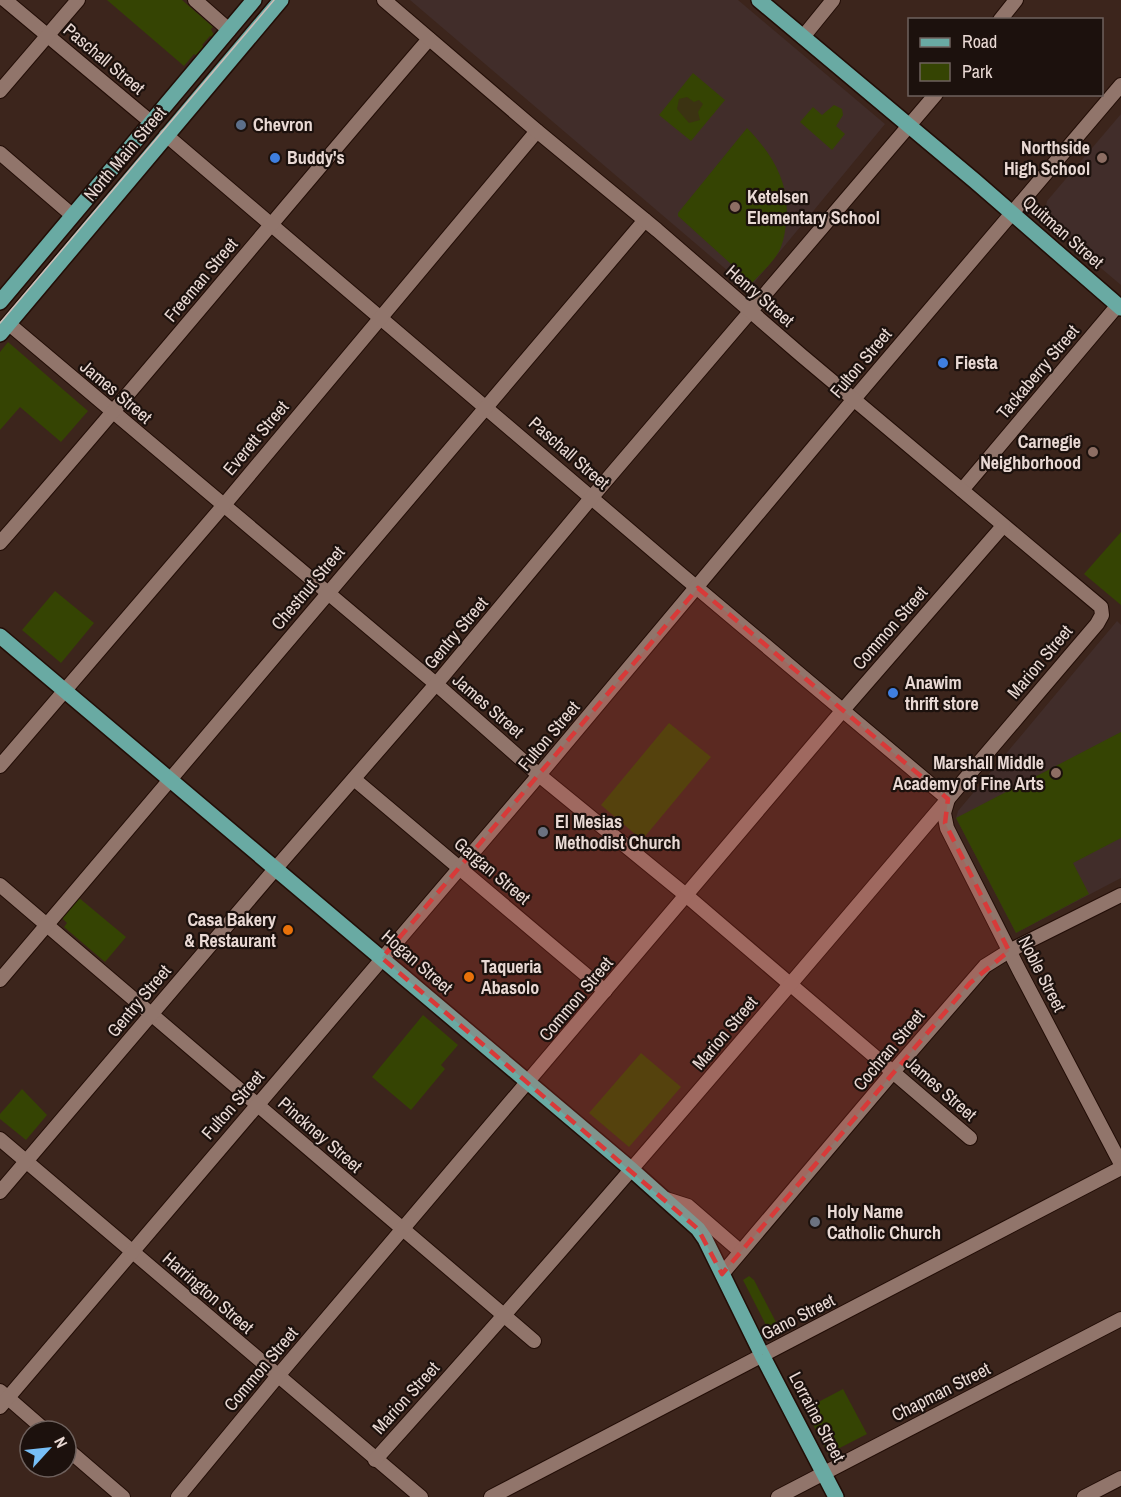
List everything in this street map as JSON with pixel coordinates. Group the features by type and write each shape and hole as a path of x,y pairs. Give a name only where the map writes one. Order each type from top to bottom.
{"main road":[{"name":"North Main Street","path":"0,302 254,0"},
{"name":"North Main Street","path":"4,329 281,0"},
{"name":"Quitman Street","path":"759,0 1119,306"},
{"name":"Hogan Street","path":"0,636 666,1199 702,1233 762,1355"},
{"name":"Lorraine Street","path":"762,1355 836,1497"}],"street":[{"name":"Paschall Street","path":"5,0 152,123"},
{"path":"0,91 78,0"},
{"path":"195,0 230,30"},
{"name":"Henry Street","path":"384,0 1101,607 1102,615 1097,624"},
{"path":"802,37 833,0"},
{"path":"1002,18 1016,0"},
{"name":"Freeman Street","path":"0,543 429,39"},
{"name":"Fulton Street","path":"3,1398 132,1251 539,775 1121,85"},
{"name":"Gentry Street","path":"0,1192 436,684 592,497 934,96"},
{"name":"Everett Street","path":"0,766 224,506 537,131"},
{"name":"Paschall Street","path":"166,135 948,799"},
{"path":"0,153 72,215"},
{"name":"Chestnut Street","path":"0,980 645,220"},
{"name":"Tackaberry Street","path":"962,490 1119,306"},
{"name":"James Street","path":"4,329 113,413 328,593 539,775 687,896 970,1138"},
{"name":"Common Street","path":"178,1497 843,710 1003,526"},
{"name":"Marion Street","path":"375,1460 632,1170 1097,624"},
{"name":"Gargan Street","path":"354,779 605,991"},
{"name":"Noble Street","path":"948,799 944,813 945,823 1009,951 1121,1164"},
{"name":"Pinckney Street","path":"0,885 534,1341"},
{"name":"Cochran Street","path":"722,1274 985,966 1009,951 1121,895"},
{"name":"Harrington Street","path":"0,1139 421,1497"},
{"name":"Gano Street","path":"491,1497 1121,1168"},
{"path":"666,1199 688,1206 740,1251"},
{"name":"Chapman Street","path":"778,1497 1121,1319"},
{"path":"3,1398 30,1419"},
{"path":"78,1461 106,1492 123,1497"},
{"path":"1084,1497 1121,1478"}],"highlighted area":[{"path":"698,588 948,799 945,823 1009,951 970,983 722,1274 698,1229 382,958"}],"shaded area":[{"name":"Ketelsen Elementary School","path":"410,0 738,0 885,124 749,289"},
{"name":"Northside High School","path":"1121,114 1121,285 1043,219 1047,201"},
{"name":"Marshall Middle Academy of Fine Arts","path":"1117,621 1121,625 1121,878 1016,933 956,818 958,811"}],"green space":[{"path":"107,0 182,0 213,27 211,29 214,35 202,45 204,47 197,56 194,54 184,66"},
{"path":"693,73 725,100 691,141 659,115"},
{"path":"834,105 842,109 843,115 836,126 845,134 832,150 800,122 813,107 822,115"},
{"path":"747,128 765,149 778,171 783,183 787,209 784,235 779,252 752,283 678,216 678,213"},
{"path":"8,342 88,411 61,442 20,407 0,430 0,352"},
{"path":"1121,532 1121,605 1084,574"},
{"path":"55,591 94,623 61,663 22,630"},
{"path":"669,723 711,757 642,840 601,805"},
{"name":"Marshall Middle Academy of Fine Arts","path":"1121,732 1121,838 1073,863 1089,894 1016,933 956,818"},
{"path":"78,897 126,937 105,962 64,927 67,923 61,917"},
{"path":"423,1015 458,1045 441,1065 445,1069 411,1110 372,1077"},
{"path":"641,1053 681,1087 629,1147 589,1113"},
{"path":"22,1089 47,1115 26,1140 0,1119 0,1114"},
{"path":"749,1276 754,1280 777,1324 768,1329 743,1280"},
{"path":"843,1389 867,1434 828,1454 805,1409"}],"sand":[{"path":"687,97 694,102 699,100 703,104 698,112 700,120 689,123 677,109 679,99"}],"tram line":[{"path":"0,323 274,0"}],"place":[{"name":"Chevron","path":"241,125"},
{"name":"Buddy's","path":"275,158"},
{"name":"Northside High School","path":"1102,158"},
{"name":"Ketelsen Elementary School","path":"735,207"},
{"name":"Fiesta","path":"943,363"},
{"name":"Carnegie Neighborhood","path":"1093,452"},
{"name":"Anawim thrift store","path":"893,693"},
{"name":"Marshall Middle Academy of Fine Arts","path":"1056,773"},
{"name":"El Mesias Methodist Church","path":"543,832"},
{"name":"Casa Bakery & Restaurant","path":"288,930"},
{"name":"Taqueria Abasolo","path":"469,977"},
{"name":"Holy Name Catholic Church","path":"815,1222"}]}
